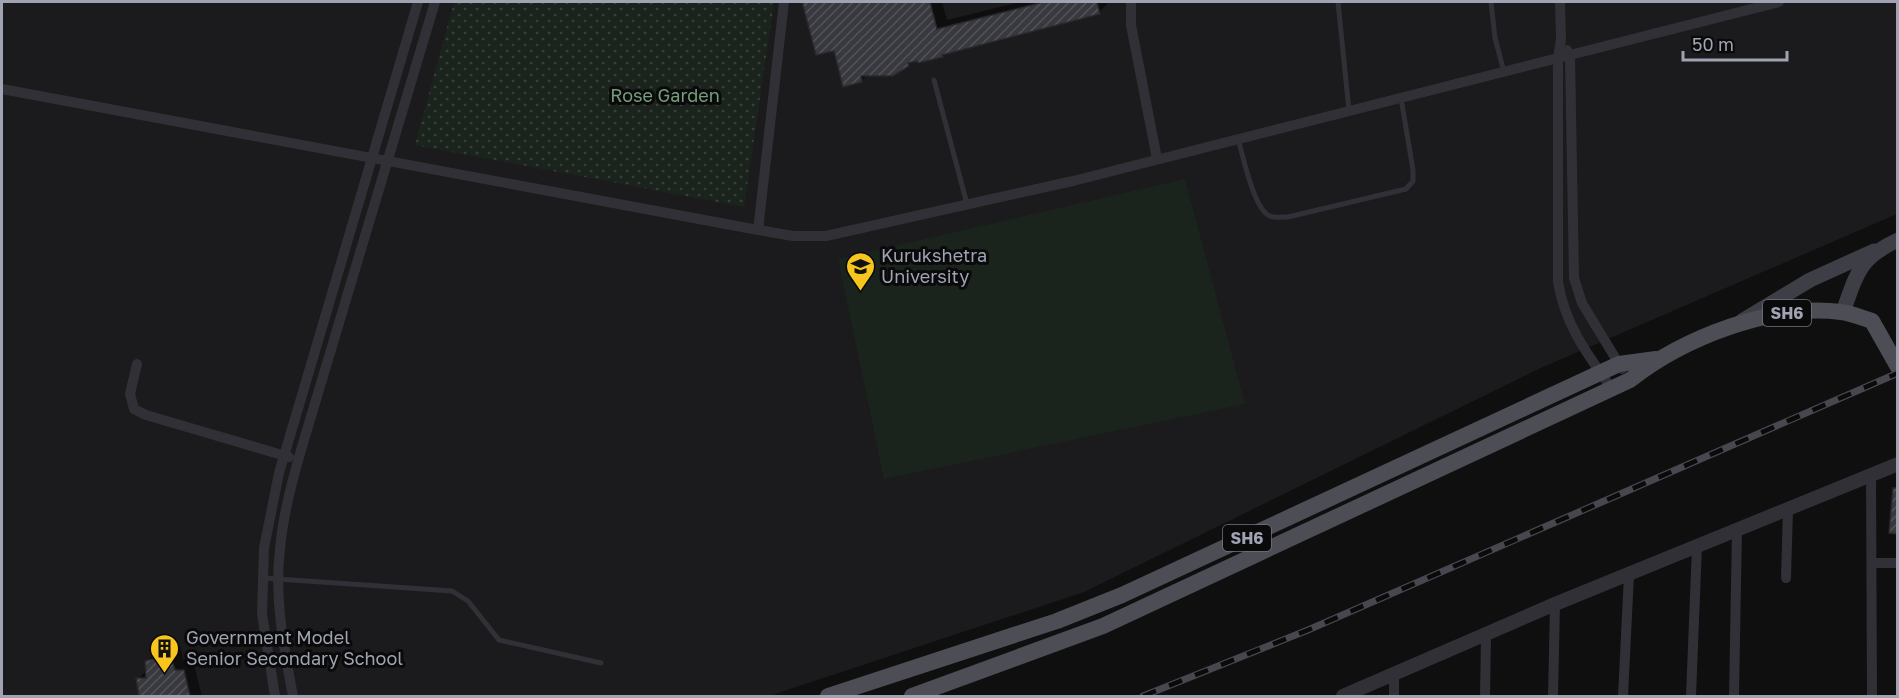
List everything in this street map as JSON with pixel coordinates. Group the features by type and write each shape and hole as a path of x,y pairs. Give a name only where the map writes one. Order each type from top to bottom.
{"main road":[{"path":"1736,325 1810,280 1898,240"},
{"path":"1843,312 1858,272 1874,251"},
{"name":"SH6","path":"912,696 1103,626 1612,389 1630,380 1657,359 1736,325 1788,313 1843,312 1872,321 1898,367"},
{"name":"SH6","path":"828,696 1057,621 1122,595 1600,372 1619,364 1657,359"}],"street":[{"path":"275,696 262,614 264,548 285,456 418,2"},
{"path":"293,696 286,661 279,580 279,550 287,506 298,460 435,2"},
{"path":"758,230 784,2"},
{"path":"1131,2 1131,25 1157,159"},
{"path":"1560,2 1561,39 1558,59 1560,292 1574,333 1612,389"},
{"path":"2,89 758,230 793,236 826,236 1157,159 1570,56 1761,4 1779,2"},
{"path":"1561,39 1570,56 1574,278 1582,303 1630,380"},
{"path":"137,364 130,394 134,409 146,415 298,460"},
{"path":"1343,696 1486,637 1555,604 1898,464"},
{"path":"1871,474 1872,696"},
{"path":"1786,578 1788,508"},
{"path":"1734,696 1737,529"},
{"path":"1691,696 1697,546"},
{"path":"1872,563 1898,563"},
{"path":"1623,696 1629,575"},
{"path":"1553,696 1555,604"},
{"path":"1485,696 1486,637"},
{"path":"1394,675 1394,696"}],"lane":[{"path":"1338,2 1348,111"},
{"path":"1491,2 1495,38 1504,72"},
{"path":"934,80 967,204"},
{"path":"1238,139 1257,202 1263,212 1271,217 1288,217 1406,189 1413,181 1413,170 1401,98"},
{"path":"263,578 452,591 468,601 499,640 601,663"}],"shaded area":[{"name":"Kurukshetra University","path":"2,2 1897,2 1897,214 1541,368 1084,592 769,696 2,696"}],"green space":[{"name":"Rose Garden","path":"454,2 774,2 744,207 415,145"},
{"path":"1185,179 1245,404 884,479 838,259"}],"building":[{"path":"802,2 930,2 937,29 1044,2 1097,2 1100,14 942,55 943,57 908,63 909,66 893,76 861,76 862,82 843,87 834,51 816,55"},
{"path":"1893,488 1898,488 1898,534 1889,533"},
{"name":"Government Model Senior Secondary School","path":"170,654 175,670 184,670 190,696 139,696 136,678 146,678 145,661"}],"railway":[{"path":"1143,696 1308,630 1898,373"}],"place":[{"name":"Kurukshetra University","path":"860,292"},
{"name":"Government Model Senior Secondary School","path":"165,674"}]}
